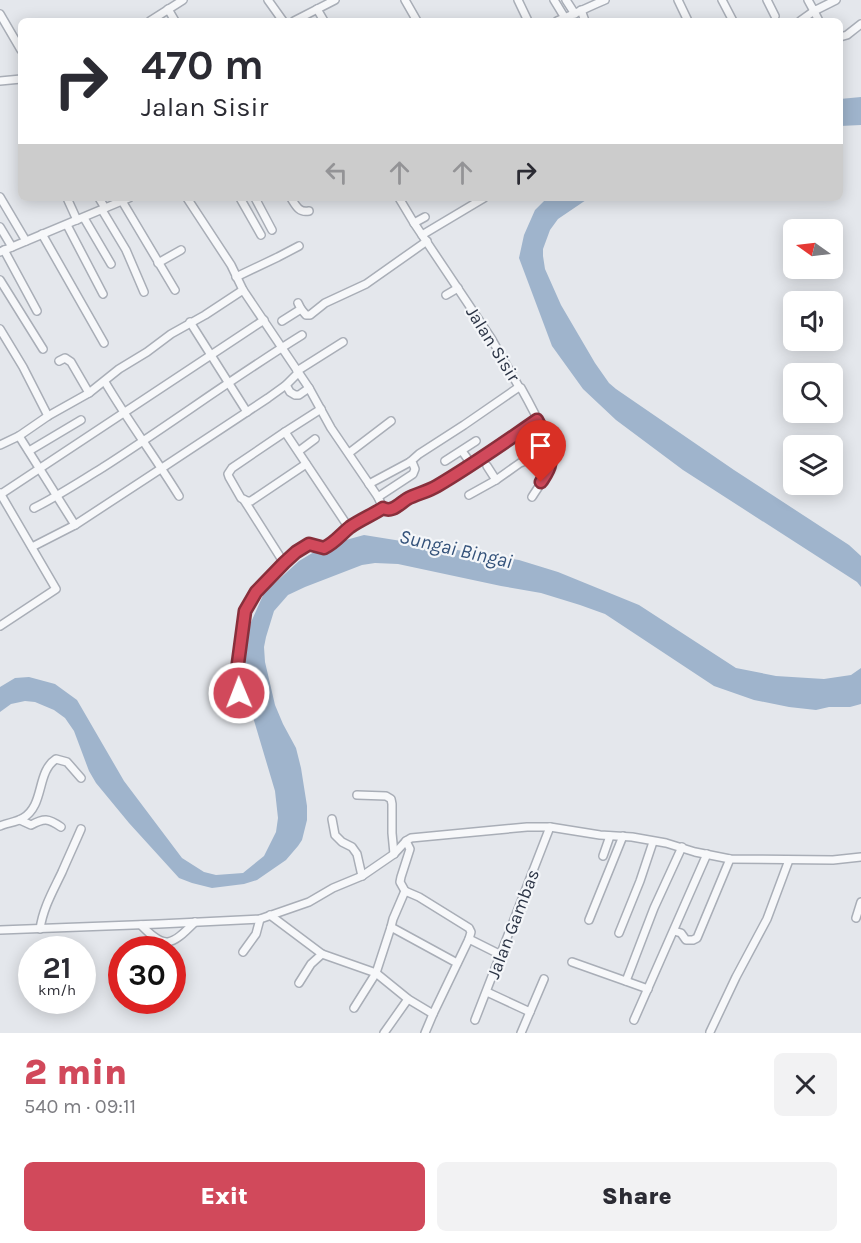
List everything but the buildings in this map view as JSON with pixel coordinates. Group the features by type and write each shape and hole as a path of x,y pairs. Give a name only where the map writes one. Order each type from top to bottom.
{"street":[{"path":"157,18 183,0"},
{"path":"268,0 281,18"},
{"path":"300,18 335,0"},
{"path":"405,0 415,18"},
{"path":"518,0 527,18"},
{"path":"554,0 565,18 605,0"},
{"path":"566,0 583,18"},
{"path":"678,0 687,18"},
{"path":"722,0 731,18"},
{"path":"767,0 775,16"},
{"path":"808,0 818,18"},
{"path":"804,18 814,10 836,0"},
{"path":"168,9 173,18"},
{"path":"317,9 322,18"},
{"path":"0,14 18,45"},
{"path":"843,36 861,24"},
{"path":"0,81 18,79"},
{"path":"0,197 26,241"},
{"path":"69,201 111,264"},
{"path":"100,201 126,250 144,292"},
{"path":"37,311 2,251 122,201"},
{"path":"127,201 174,290"},
{"path":"189,201 231,265 243,290 309,388 331,428 378,497 383,508 391,510 408,499 434,488 537,420"},
{"path":"242,201 261,235"},
{"path":"257,201 272,230"},
{"path":"293,201 303,212 309,211"},
{"name":"Jalan Sisir","path":"401,201 521,388 543,430 550,452"},
{"path":"282,321 300,306 306,315 310,315 324,303 366,284 424,238 480,201"},
{"path":"414,223 425,217"},
{"path":"67,225 103,294"},
{"path":"0,227 12,247"},
{"path":"42,234 104,343"},
{"path":"236,277 299,246"},
{"path":"158,263 180,250"},
{"path":"0,280 43,349"},
{"path":"446,295 458,288"},
{"path":"0,445 19,436 88,393 119,369 243,290"},
{"path":"0,626 56,590 2,498 123,412 264,321"},
{"path":"190,322 247,412"},
{"path":"0,329 48,416"},
{"path":"34,508 143,442 227,383 302,335"},
{"path":"32,547 75,525 247,412 286,385 298,372 343,342"},
{"path":"59,361 65,358 70,362 88,393"},
{"path":"105,382 179,496"},
{"path":"286,385 295,395 309,388"},
{"path":"369,484 410,462 418,454 465,425 519,387"},
{"path":"284,563 229,477 229,471 321,409"},
{"path":"29,452 81,420"},
{"path":"349,453 391,421"},
{"path":"285,432 349,528"},
{"path":"19,436 75,525"},
{"path":"299,451 315,439"},
{"path":"445,461 476,441"},
{"path":"462,451 472,465"},
{"path":"469,495 520,463 550,452 550,467 532,497"},
{"path":"378,497 413,474 415,470 410,462"},
{"path":"244,500 251,501 306,464"},
{"path":"487,466 496,480"},
{"path":"239,693 238,663 245,611 256,592 296,552 309,544 324,548 330,545 349,528 383,508"},
{"path":"0,826 25,818 36,802 46,768 56,759 67,762 81,778"},
{"path":"357,795 386,796 391,799 394,854"},
{"path":"20,820 31,825 41,819 46,819 61,826"},
{"path":"332,819 335,835 352,847 357,854 362,876"},
{"path":"0,930 260,919 309,902 333,888 362,876 394,854 411,838 526,827 550,827 623,836 730,859 834,860 861,857"},
{"name":"Jalan Gambas","path":"475,1020 550,827"},
{"path":"40,929 49,895 81,829"},
{"path":"603,856 610,836"},
{"path":"589,920 623,836"},
{"path":"406,841 410,849 400,882 405,891 419,897 469,928 471,932 424,1033"},
{"path":"619,933 653,842"},
{"path":"626,981 654,908 682,847"},
{"path":"634,1020 707,854"},
{"path":"674,931 683,934 686,940 698,938 730,859"},
{"path":"710,1032 767,919 789,860"},
{"path":"354,1008 376,973 393,919 405,891"},
{"path":"856,918 861,902"},
{"path":"270,915 322,954 376,973 408,999 433,1014"},
{"path":"243,952 256,934 260,919"},
{"path":"141,925 157,940 164,943 175,940 195,922"},
{"path":"392,927 457,963"},
{"path":"469,939 501,955"},
{"path":"299,983 311,964 322,954"},
{"path":"572,962 648,989"},
{"path":"522,1033 544,979"},
{"path":"487,992 530,1012"},
{"path":"384,1033 408,999"}],"water":[{"path":"861,97 861,125 843,126 843,99"},
{"path":"544,201 585,201 558,219 550,230 543,249 543,256 545,269 561,305 609,383 734,470 849,545 861,556 861,587 857,582 683,470 616,420 583,389 552,346 519,258 524,235 535,210"},
{"path":"364,535 519,560 558,572 639,605 736,668 776,676 824,679 851,675 861,668 861,704 816,710 754,700 714,686 605,614 580,605 541,593 398,564 362,565 288,595 274,611 266,637 265,662 275,705 296,748 301,768 307,806 307,820 302,840 286,860 257,880 212,888 179,878 129,823 96,783 74,731 65,718 54,710 35,702 25,701 11,704 0,712 0,687 15,678 29,677 55,684 77,700 124,781 182,858 204,872 216,875 243,873 264,856 276,832 278,818 275,791 247,697 244,657 248,629 264,593 299,561 324,546"}],"route":[{"path":"239,693 238,663 245,611 256,592 296,552 309,544 324,548 330,545 349,528 383,508 391,510 408,499 434,488 537,420 543,430 551,461 541,482"}],"water label":[{"name":"Sungai Bingai","path":"456,549"}]}
